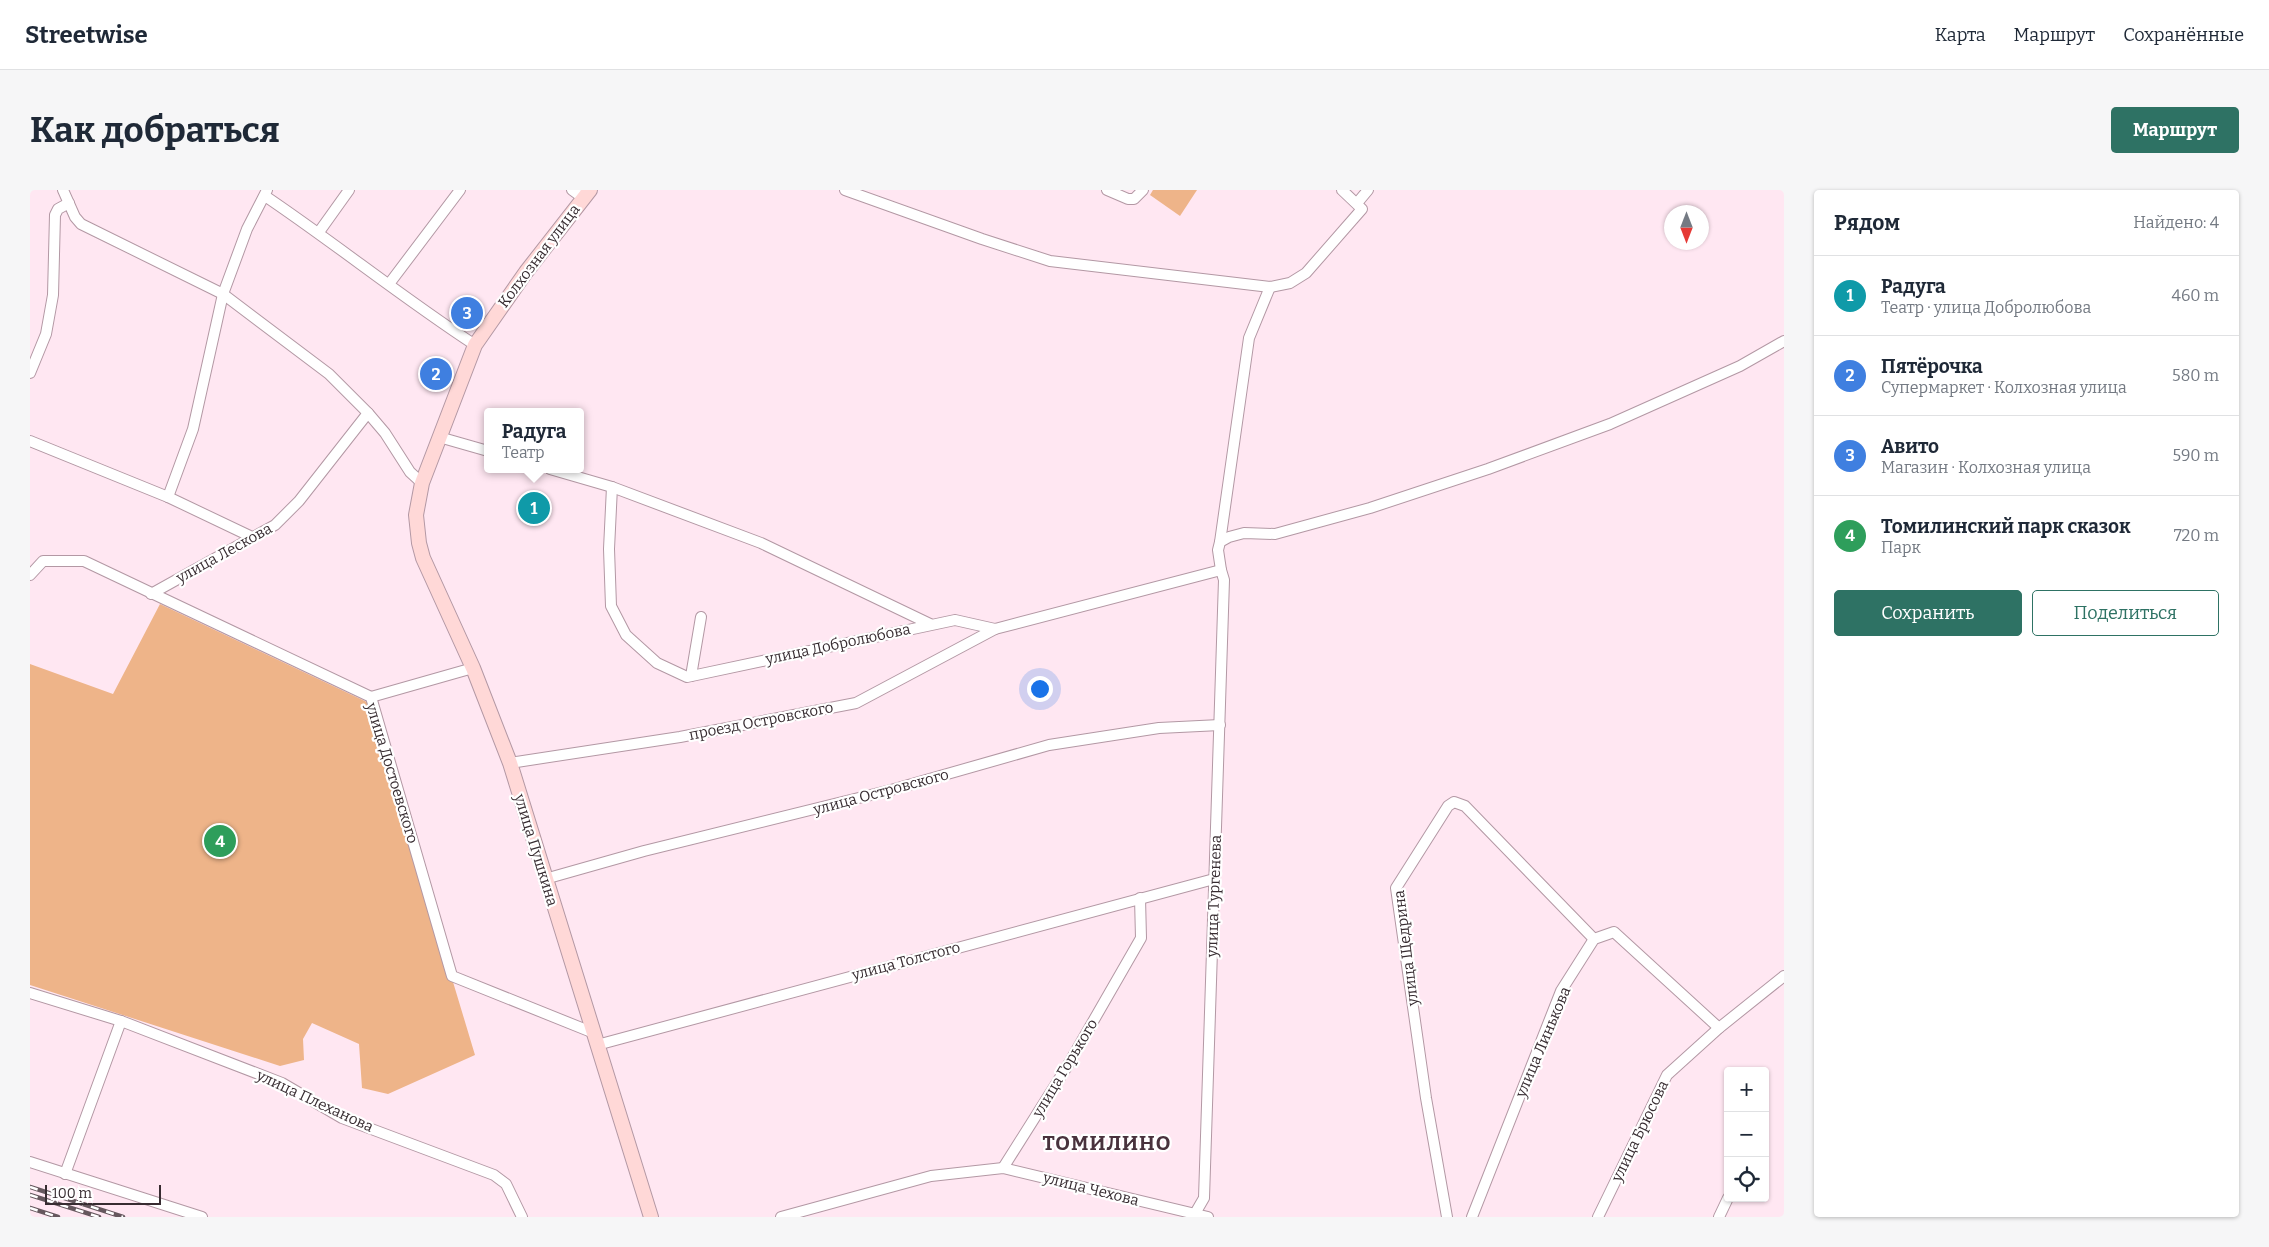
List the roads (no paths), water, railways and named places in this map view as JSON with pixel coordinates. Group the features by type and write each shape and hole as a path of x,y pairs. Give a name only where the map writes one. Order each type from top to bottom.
{"main road":[{"name":"Колхозная улица","path":"422,486 475,345 582,193"},
{"name":"улица Пушкина","path":"422,486 416,514 418,543 440,598 473,668 510,763 651,1217"}],"street":[{"path":"63,190 81,224 223,294 330,374 368,412 422,486"},
{"path":"319,232 349,190"},
{"path":"389,284 460,190"},
{"path":"845,190 1050,261 1270,287 1290,284 1306,273 1360,205 1368,190"},
{"path":"1107,190 1128,199 1134,199 1143,190"},
{"path":"1342,190 1360,205"},
{"path":"168,497 192,429 223,294 247,229 266,193 441,323 475,345"},
{"path":"30,373 46,334 53,295 55,215 58,209 69,203"},
{"name":"улица Тургенева","path":"1194,1216 1204,1198 1220,725 1222,573 1218,550 1249,338 1270,287"},
{"path":"1220,542 1229,536 1244,533 1274,534 1370,508 1497,466 1610,424 1740,366 1784,341"},
{"name":"улица Лескова","path":"151,594 252,536 270,529 299,501 368,412"},
{"path":"439,437 484,450"},
{"path":"30,441 168,497 252,536"},
{"name":"улица Добролюбова","path":"564,473 612,487 761,543 930,624"},
{"path":"612,487 609,549 611,606 626,635 657,663 686,677 691,676 701,616"},
{"name":"улица Достоевского","path":"30,574 43,561 84,561 371,697 452,976 596,1039"},
{"name":"проезд Островского","path":"510,763 680,737 856,703 995,630 1222,573"},
{"path":"930,624 955,620 995,630"},
{"name":"улица Добролюбова","path":"691,676 822,647 903,632 930,624"},
{"path":"371,697 473,668"},
{"name":"улица Островского","path":"545,879 891,790 1049,745 1159,728 1220,725"},
{"name":"улица Щедрина","path":"1447,1217 1426,1098 1396,888 1448,806 1454,802 1465,806 1594,940"},
{"name":"улица Толстого","path":"596,1039 1214,879"},
{"name":"улица Горького","path":"1003,1168 1068,1065 1141,938 1140,898"},
{"path":"1594,940 1614,932 1719,1028"},
{"name":"улица Линькова","path":"1472,1217 1561,991 1594,940"},
{"name":"улица Брюсова","path":"1598,1217 1667,1075 1719,1028 1784,976"},
{"name":"улица Плеханова","path":"30,993 121,1021 282,1083 342,1118 494,1175 506,1184 522,1217"},
{"path":"65,1174 121,1021"},
{"path":"30,1162 202,1217"},
{"path":"781,1217 931,1176 1003,1168"},
{"name":"улица Чехова","path":"1003,1168 1194,1216 1208,1217"},
{"path":"1719,1217 1726,1202"}],"railway":[{"path":"30,1187 123,1217"},
{"path":"30,1195 99,1217"},
{"path":"30,1208 58,1217"}],"place":[{"name":"Авито","path":"467,313"},
{"name":"Пятёрочка","path":"436,374"},
{"name":"Радуга","path":"534,508"},
{"name":"Томилинский парк сказок","path":"220,841"}],"district":[{"name":"ТОМИЛИНО","path":"1107,1143"}]}
